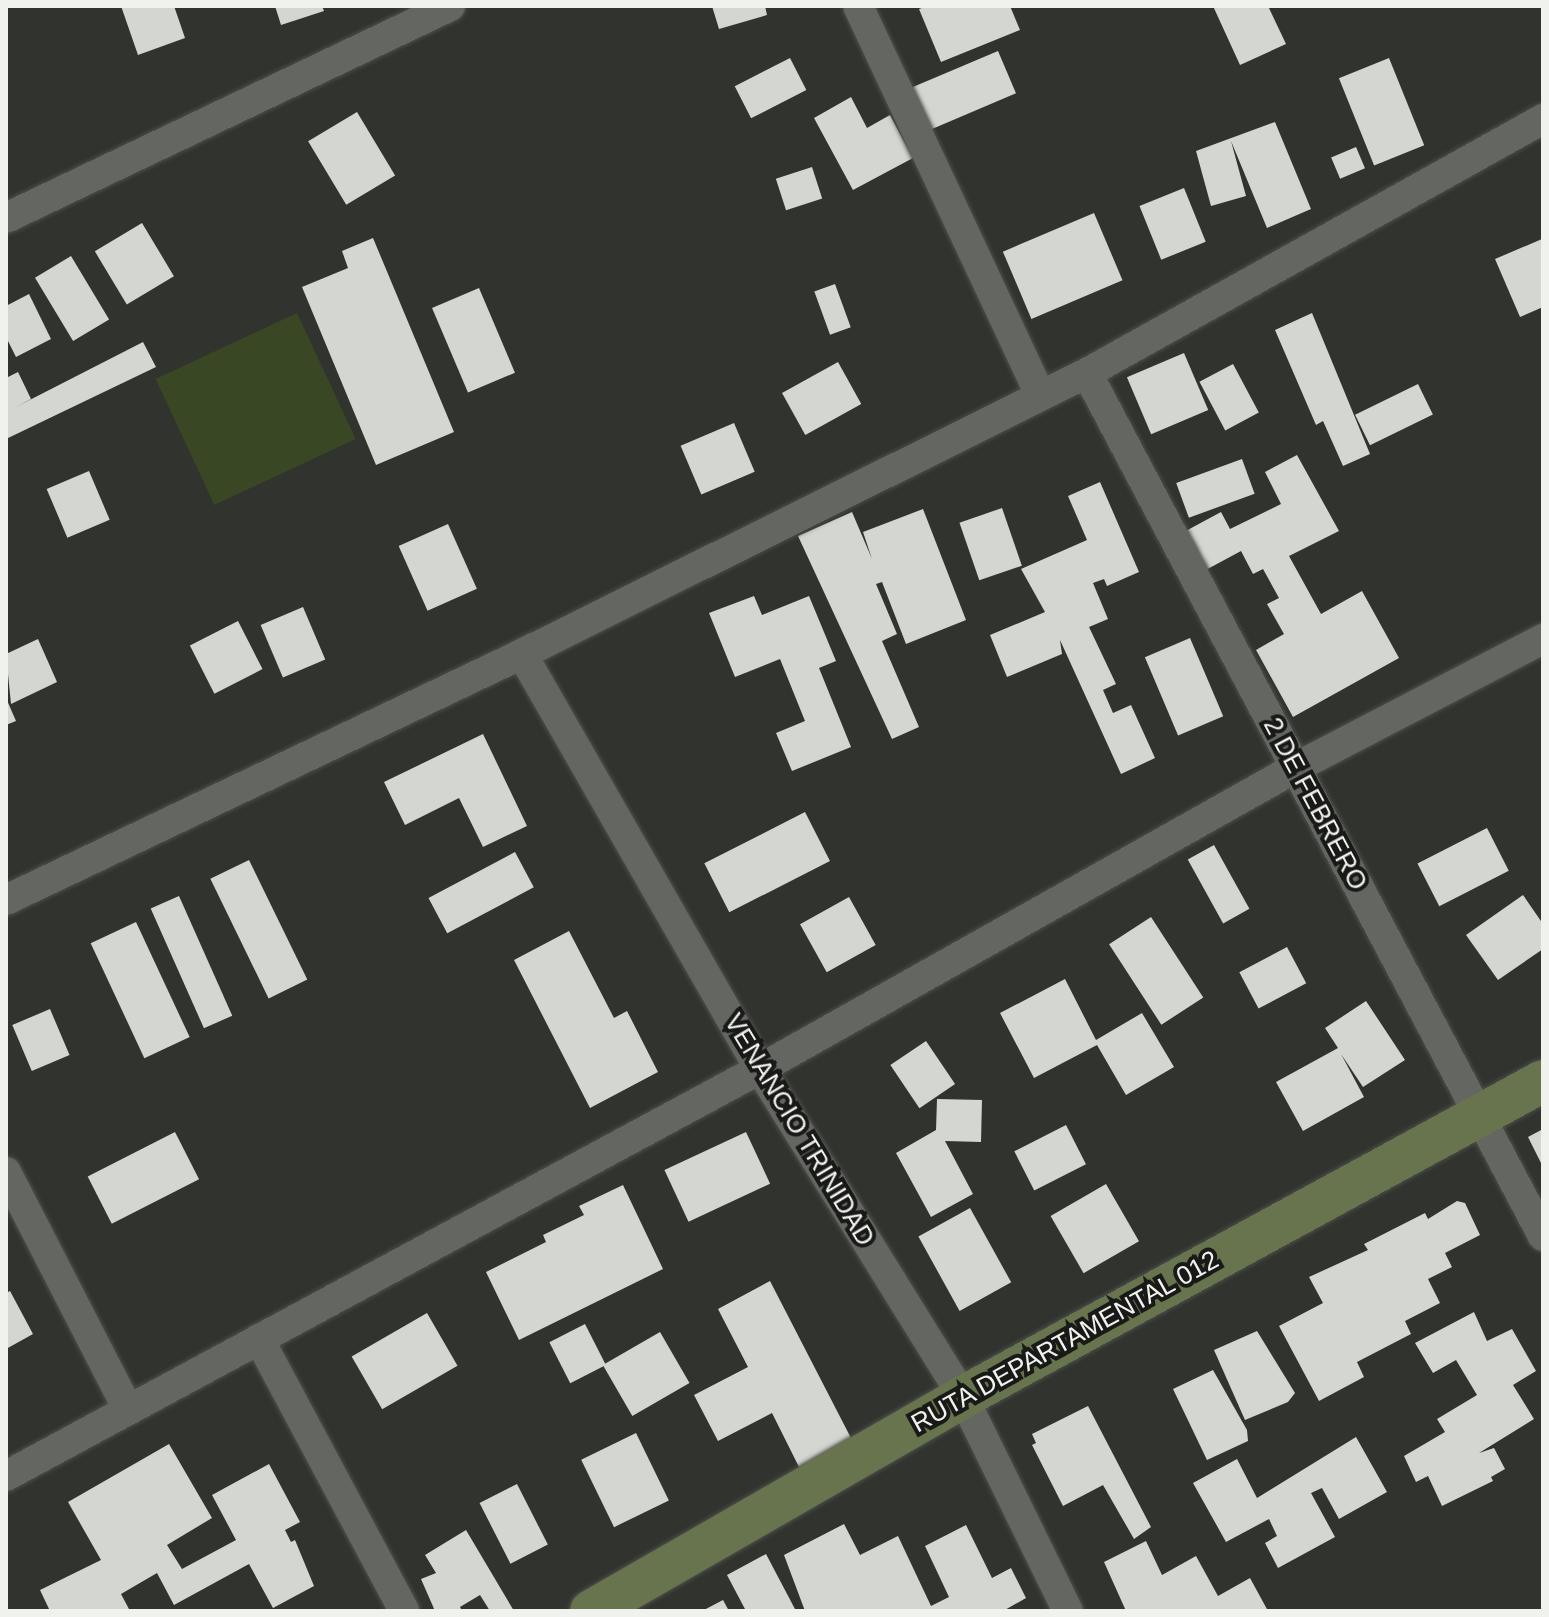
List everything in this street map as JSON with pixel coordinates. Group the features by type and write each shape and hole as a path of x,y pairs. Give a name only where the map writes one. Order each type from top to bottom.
{"main road":[{"name":"RUTA DEPARTAMENTAL 012","path":"591,1611 963,1397 1543,1081"}],"street":[{"path":"6,218 450,6"},
{"path":"858,6 1039,393"},
{"path":"6,900 522,654 1039,393 1087,373 1543,119"},
{"name":"2 DE FEBRERO","path":"1087,373 1482,1115 1543,1236"},
{"path":"6,1476 127,1407 760,1069 1295,768 1543,639"},
{"name":"VENANCIO TRINIDAD","path":"522,654 760,1069 963,1397 1068,1611"},
{"path":"6,1172 127,1407"},
{"path":"259,1339 404,1611"}],"green space":[{"path":"297,313 356,439 214,505 156,379"}],"building":[{"path":"121,6 174,6 185,38 138,55"},
{"path":"275,6 322,6 324,11 281,25"},
{"path":"712,6 765,6 767,15 719,29"},
{"path":"928,6 1010,6 1020,30 941,62 919,9"},
{"path":"1213,6 1268,6 1286,44 1240,65"},
{"path":"998,51 1016,93 929,130 911,88"},
{"path":"790,58 806,90 751,118 735,86"},
{"path":"1389,58 1424,145 1374,165 1339,78"},
{"path":"851,97 867,128 890,115 913,158 853,190 814,118"},
{"path":"357,112 395,175 346,205 308,141"},
{"path":"1275,122 1311,209 1267,228 1231,141 1246,196 1211,206 1196,151"},
{"path":"1356,147 1365,168 1340,179 1331,158"},
{"path":"812,167 822,198 786,210 776,179"},
{"path":"1184,188 1206,242 1161,260 1139,206"},
{"path":"1094,213 1123,280 1031,319 1003,252"},
{"path":"142,223 174,276 127,304 95,251"},
{"path":"373,238 454,432 376,465 302,287 348,268 342,251"},
{"path":"1542,239 1543,307 1520,317 1495,259"},
{"path":"71,256 109,319 73,341 35,278"},
{"path":"835,284 851,327 830,335 814,292"},
{"path":"479,288 515,373 468,393 432,308"},
{"path":"29,294 51,339 16,357 6,337 6,306"},
{"path":"1312,313 1370,454 1343,466 1323,421 1316,425 1275,330"},
{"path":"143,342 156,367 6,439 6,378 18,372 31,399 14,408"},
{"path":"1184,353 1208,410 1151,434 1127,377"},
{"path":"838,362 861,404 805,435 782,393"},
{"path":"1233,364 1259,413 1225,430 1199,382"},
{"path":"1418,384 1433,415 1370,445 1355,415"},
{"path":"734,423 755,472 701,494 681,446"},
{"path":"1297,455 1339,531 1289,556 1321,614 1362,591 1399,658 1293,717 1256,650 1284,634 1267,604 1279,598 1263,569 1253,574 1241,551 1202,572 1182,533 1221,512 1230,529 1281,504 1265,472"},
{"path":"1242,459 1255,494 1189,518 1176,483"},
{"path":"89,471 110,520 67,538 47,489"},
{"path":"1100,482 1139,572 1107,586 1104,579 1093,583 1108,619 1089,627 1116,684 1103,690 1113,713 1131,705 1155,758 1121,774 1060,640 1062,654 1007,677 990,635 1045,612 1021,569 1087,540 1068,496"},
{"path":"1002,508 1022,566 979,580 959,523"},
{"path":"923,509 966,620 906,644 882,582 876,584 897,634 882,641 919,727 892,739 798,536 852,512 872,559 863,532"},
{"path":"448,524 477,589 428,611 399,546"},
{"path":"754,596 762,615 809,596 836,661 819,668 851,747 792,771 776,733 805,721 780,659 735,677 709,613"},
{"path":"303,607 325,659 283,677 261,625"},
{"path":"238,621 263,669 214,694 190,646"},
{"path":"1190,638 1223,716 1178,735 1145,657"},
{"path":"38,639 57,682 11,704 6,654"},
{"path":"6,698 16,721 6,725"},
{"path":"483,734 527,826 483,847 459,798 405,825 384,782"},
{"path":"805,812 830,861 729,912 704,863"},
{"path":"1487,828 1509,871 1439,906 1418,863"},
{"path":"1214,845 1249,909 1223,923 1188,860"},
{"path":"515,852 534,887 447,933 428,898"},
{"path":"249,860 307,980 269,998 210,879"},
{"path":"1523,895 1543,924 1543,949 1498,980 1466,935"},
{"path":"179,896 232,1016 204,1028 151,909"},
{"path":"849,897 876,945 827,972 800,924"},
{"path":"1151,917 1203,998 1161,1025 1109,944"},
{"path":"136,922 190,1037 144,1058 91,943"},
{"path":"569,931 614,1018 627,1011 658,1072 590,1108 514,960"},
{"path":"1287,947 1306,983 1259,1009 1239,972"},
{"path":"1065,979 1096,1040 1142,1013 1174,1067 1126,1095 1097,1045 1034,1078 1000,1013"},
{"path":"1366,1001 1405,1060 1363,1087 1341,1054 1364,1097 1303,1131 1276,1082 1338,1048 1325,1028"},
{"path":"50,1009 70,1055 32,1071 12,1025"},
{"path":"926,1041 955,1084 919,1108 890,1065"},
{"path":"937,1099 982,1100 981,1142 945,1141 973,1194 931,1217 896,1153 936,1130"},
{"path":"1066,1125 1086,1164 1034,1191 1014,1151"},
{"path":"1543,1129 1543,1167 1528,1137"},
{"path":"175,1132 199,1179 112,1224 88,1176"},
{"path":"746,1132 770,1184 689,1222 664,1170"},
{"path":"1106,1184 1139,1241 1084,1273 1051,1216"},
{"path":"623,1185 663,1269 519,1340 486,1272 546,1242 543,1235 584,1215 579,1206"},
{"path":"1457,1201 1465,1203 1480,1235 1445,1253 1452,1267 1428,1279 1440,1303 1405,1321 1411,1334 1357,1362 1364,1377 1319,1401 1279,1326 1323,1303 1309,1277 1368,1250 1364,1244 1425,1213 1428,1219"},
{"path":"970,1208 1011,1282 960,1311 918,1237"},
{"path":"770,1281 852,1440 799,1467 772,1413 718,1441 694,1395 748,1367 718,1309"},
{"path":"10,1291 33,1334 6,1349 6,1293"},
{"path":"1474,1312 1487,1341 1512,1329 1536,1371 1513,1385 1534,1419 1479,1453 1494,1448 1505,1469 1491,1477 1493,1481 1442,1506 1428,1476 1416,1482 1404,1456 1445,1432 1437,1419 1477,1395 1456,1360 1433,1373 1415,1343"},
{"path":"427,1313 458,1366 382,1409 352,1356"},
{"path":"585,1324 606,1365 570,1383 549,1342"},
{"path":"1257,1331 1295,1393 1288,1402 1245,1420 1214,1350"},
{"path":"660,1332 690,1383 632,1416 603,1365"},
{"path":"1213,1370 1247,1430 1248,1441 1207,1460 1173,1389"},
{"path":"1088,1406 1151,1527 1134,1539 1103,1485 1063,1506 1032,1445 1036,1443 1032,1434"},
{"path":"636,1433 669,1500 614,1527 581,1460"},
{"path":"1356,1437 1387,1492 1339,1519 1322,1488 1311,1493 1335,1537 1278,1568 1265,1543 1277,1536 1269,1519 1226,1542 1193,1483 1237,1459 1257,1498"},
{"path":"169,1444 212,1518 167,1545 182,1569 236,1540 212,1495 269,1464 300,1522 285,1530 291,1542 295,1540 314,1586 273,1608 249,1564 174,1605 157,1573 121,1594 130,1611 50,1611 40,1590 101,1560 68,1502"},
{"path":"517,1484 548,1545 510,1564 480,1503"},
{"path":"844,1524 860,1555 898,1536 931,1606 949,1597 925,1546 966,1525 992,1578 1011,1568 1026,1598 1003,1611 805,1611 784,1555"},
{"path":"466,1530 514,1611 490,1611 480,1595 460,1607 462,1611 435,1611 421,1579 436,1573 425,1555"},
{"path":"1146,1541 1162,1575 1196,1556 1218,1596 1250,1578 1268,1611 1126,1611 1104,1562"},
{"path":"766,1554 796,1611 746,1611 727,1575"},
{"path":"723,1600 729,1611 702,1611"}]}
